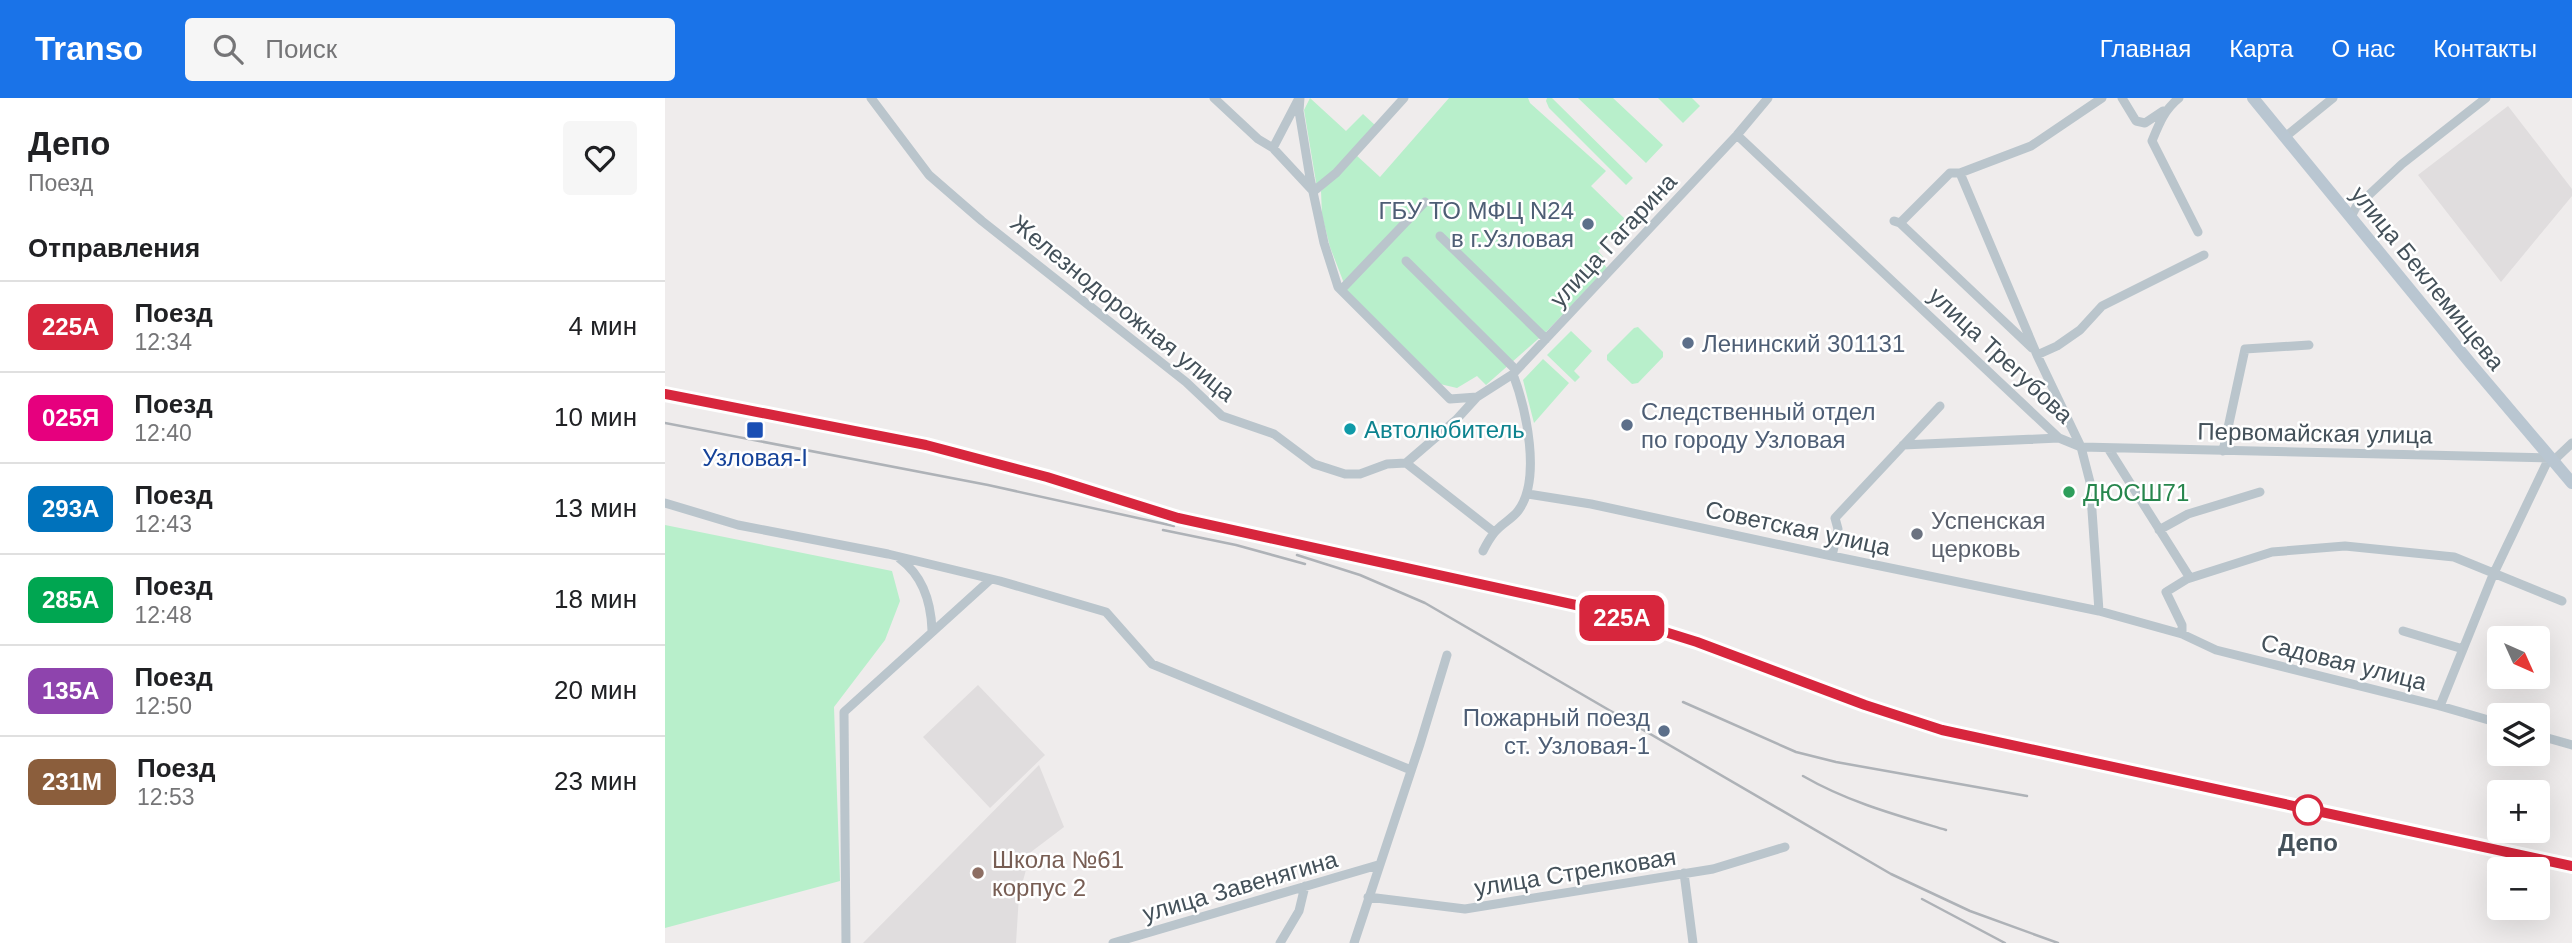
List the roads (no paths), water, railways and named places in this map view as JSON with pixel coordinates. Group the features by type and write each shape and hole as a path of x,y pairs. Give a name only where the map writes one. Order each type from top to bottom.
{"main road":[{"name":"улица Беклемищева","path":"2253,98 2572,483"}],"street":[{"name":"Железнодорожная улица","path":"871,98 929,175 1177,375 1223,416 1275,435 1314,464 1345,474 1360,474 1387,464 1406,463"},
{"path":"1214,98 1258,139 1273,148 1314,191"},
{"path":"1273,148 1299,98"},
{"path":"1299,98 1299,111 1324,243 1341,290 1450,399 1477,397"},
{"path":"1314,191 1336,173 1404,98"},
{"name":"улица Гагарина","path":"1406,463 1456,420 1477,397 1515,372 1737,135 1768,98"},
{"path":"2102,98 2031,146 1961,173 1950,173 1897,222 2036,353 2057,346 2080,330 2102,306 2204,256"},
{"path":"2122,98 2136,121 2145,123 2179,98"},
{"path":"2285,137 2333,98"},
{"path":"2351,217 2356,207 2402,164 2486,98"},
{"path":"2171,105 2157,123 2152,141 2198,232"},
{"name":"улица Трегубова","path":"1737,135 2059,438 2081,447"},
{"name":"улица Трегубова","path":"1961,173 2036,353 2081,447"},
{"path":"1341,290 1425,202"},
{"path":"1440,236 1546,339"},
{"path":"1406,261 1515,372 1528,434 1528,494 1518,512 1494,532 1482,551"},
{"path":"2223,450 2245,349 2309,345"},
{"path":"1832,556 1838,529 1835,518 1940,406"},
{"path":"1903,445 2059,438"},
{"path":"2440,706 2493,575 2551,460 2572,443"},
{"path":"2081,447 2090,482 2099,611"},
{"name":"Первомайская улица","path":"2081,447 2551,460"},
{"path":"2108,448 2190,578"},
{"path":"1406,463 1494,532"},
{"path":"2159,530 2188,514 2260,492"},
{"name":"Советская улица","path":"1528,494 1604,506 2099,611 2182,634"},
{"path":"665,503 738,525 896,556 991,579 1106,612 1152,664 1411,769"},
{"path":"2182,634 2182,625 2166,592 2190,578 2272,552 2346,546 2453,556 2493,575 2562,601"},
{"path":"896,556 918,576 932,608 932,630"},
{"path":"846,943 843,712 991,579"},
{"path":"2403,631 2463,649"},
{"name":"Садовая улица","path":"2182,634 2216,650 2487,720"},
{"path":"1354,943 1447,655"},
{"path":"2550,739 2572,745"},
{"name":"улица Стрелковая","path":"1368,897 1465,909 1713,869 1785,847"},
{"name":"улица Завенягина","path":"1113,943 1378,865"},
{"path":"1684,873 1693,943"},
{"path":"1280,943 1299,911 1305,886"}],"railway":[{"path":"665,394 926,445 1047,477 1178,518 1585,607 1697,642 1865,705 1942,730 2572,866"},
{"path":"665,423 988,485 1174,526"},
{"path":"1163,530 1236,545 1305,564"},
{"path":"1297,555 1360,575 1425,603 1891,874 1970,911 2058,943"},
{"path":"1683,702 1796,752 1836,762 2027,796"},
{"path":"1803,776 1855,801 1946,830"},
{"path":"1922,899 2005,943"}],"train":[{"name":"225А","path":"665,394 926,445 1047,477 1178,518 1585,607 1697,642 1865,705 1942,730 2572,866"}],"place":[{"name":"ГБУ ТО МФЦ N24 в г.Узловая","path":"1588,224"},
{"name":"Ленинский 301131","path":"1688,343"},
{"name":"Следственный отдел по городу Узловая","path":"1627,425"},
{"name":"Автолюбитель","path":"1350,429"},
{"name":"Узловая-I","path":"755,430"},
{"name":"ДЮСШ71","path":"2069,492"},
{"name":"Успенская церковь","path":"1917,534"},
{"name":"Пожарный поезд ст. Узловая-1","path":"1664,731"},
{"name":"Депо","path":"2308,810"},
{"name":"Школа №61 корпус 2","path":"978,873"}]}
